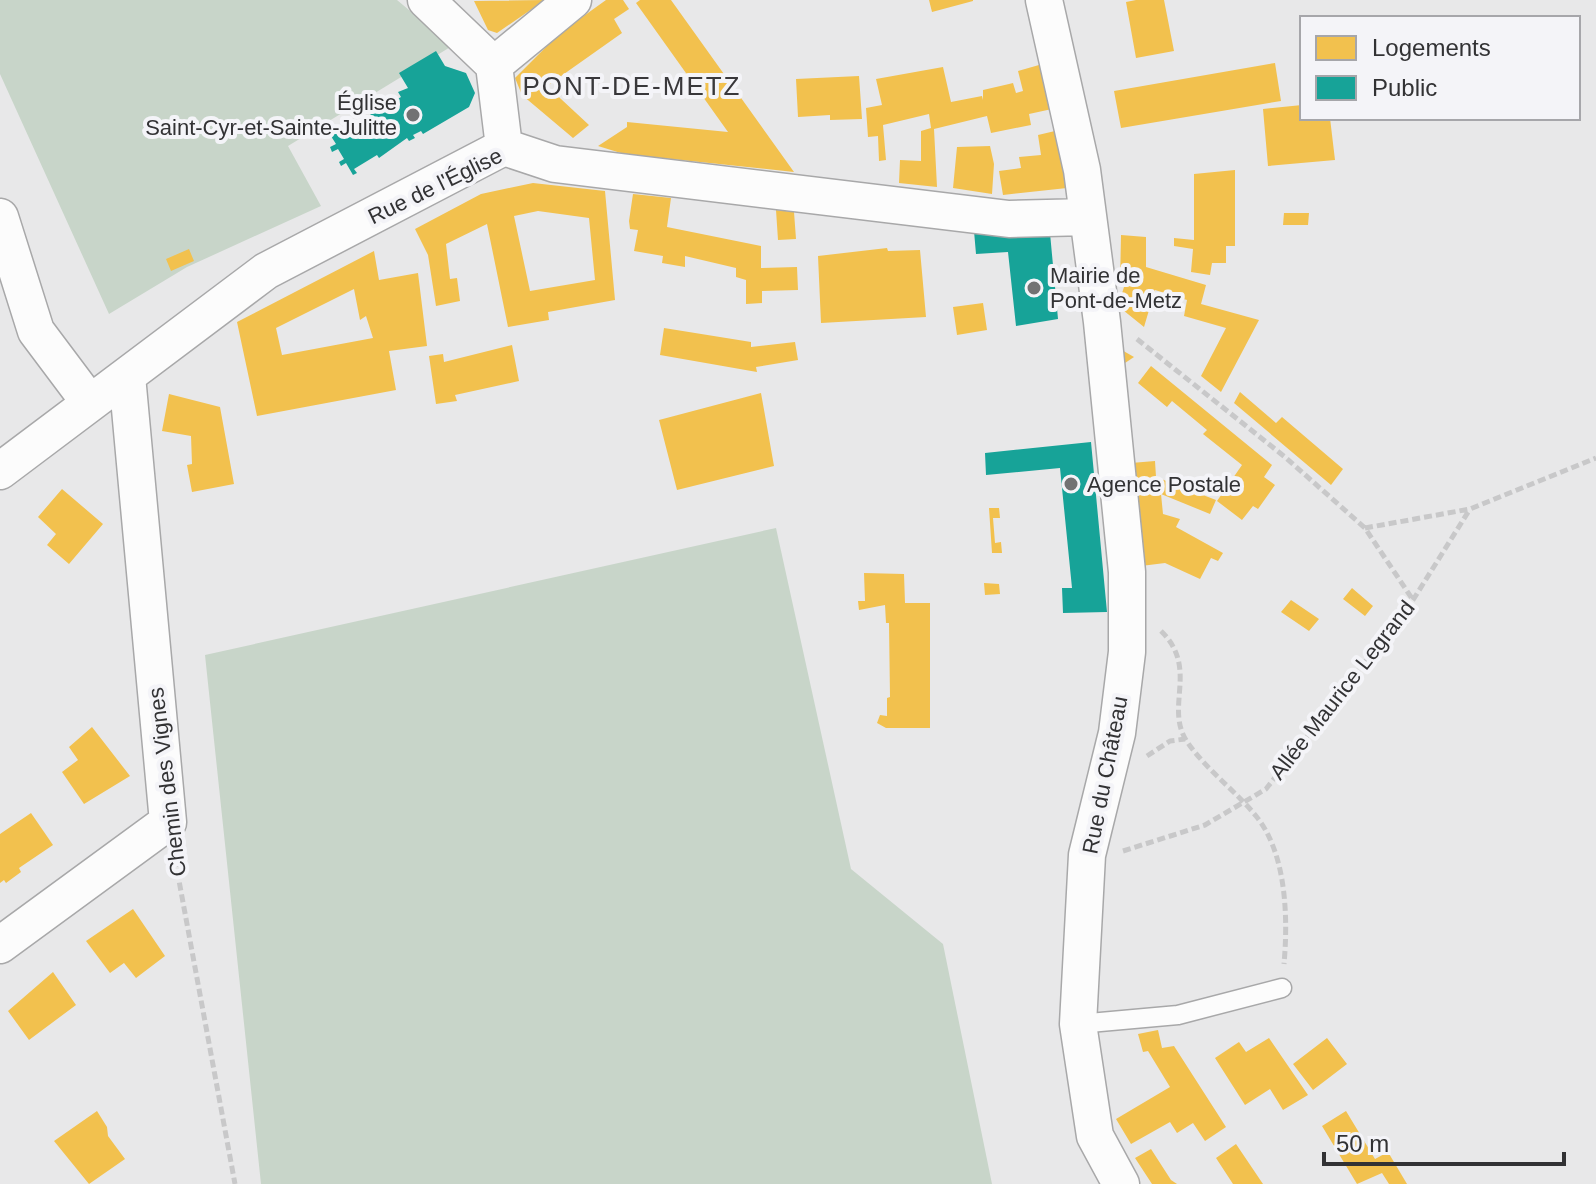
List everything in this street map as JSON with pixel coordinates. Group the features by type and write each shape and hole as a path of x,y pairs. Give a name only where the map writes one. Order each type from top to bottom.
{"street":[{"path":"426,0 494,65 504,147"},
{"path":"494,65 573,0"},
{"name":"Rue du Château","path":"1044,0 1082,170 1102,322 1127,597 1127,652 1117,733 1087,855 1078,1024 1095,1136 1121,1184"},
{"name":"Rue de l'Église","path":"0,471 266,271 504,147 555,164 1009,219 1088,217"},
{"path":"0,217 36,331 90,403"},
{"name":"Chemin des Vignes","path":"127,376 168,822"},
{"path":"0,945 168,822"}],"lane":[{"path":"1078,1024 1178,1015 1282,988"}],"path":[{"path":"1102,322 1144,343 1285,457 1365,528 1413,600"},
{"path":"1365,528 1470,509 1596,458"},
{"name":"Allée Maurice Legrand","path":"1087,855 1139,848 1205,825 1266,789 1413,600 1470,509"},
{"path":"1127,597 1171,640 1180,666 1178,717 1185,739 1259,819 1277,862 1289,916 1282,988"},
{"name":"Chemin des Vignes","path":"168,822 235,1184"}],"shaded area":[{"path":"0,0 397,0 452,46 288,146 321,206 187,267 109,314 0,74"},
{"path":"776,528 851,869 943,944 992,1184 261,1184 205,655"}],"building: Logements":[{"path":"545,0 497,33 488,30 474,1"},
{"path":"606,0 623,0 629,9 614,19 622,33 547,86 589,125 573,138 522,95 515,78 560,33"},
{"path":"640,0 671,0 794,172 624,154 598,146 627,127 627,122 728,132 636,3"},
{"path":"929,0 973,0 973,1 932,12"},
{"path":"1164,0 1174,51 1136,58 1126,2"},
{"path":"1275,63 1281,101 1121,128 1114,91"},
{"path":"1039,65 1052,109 1029,114 1031,125 991,133 987,116 934,129 937,187 899,183 900,160 921,161 921,131 931,128 929,114 883,125 886,160 879,161 878,136 868,137 866,108 882,105 876,79 943,67 951,102 982,96 983,100 983,90 1013,83 1016,93 1023,91 1018,71"},
{"path":"859,76 862,119 830,120 830,115 798,117 796,79"},
{"path":"1300,105 1300,120 1330,120 1335,160 1268,166 1263,109"},
{"path":"1055,131 1067,188 1003,195 999,171 1021,168 1019,157 1041,155 1038,135"},
{"path":"990,146 994,164 992,194 953,188 957,147"},
{"path":"1235,170 1235,246 1226,246 1226,263 1212,263 1210,275 1191,272 1193,249 1174,246 1174,238 1194,240 1194,174"},
{"path":"533,183 605,191 615,300 548,312 549,320 508,327 487,224 446,244 450,279 457,278 460,301 436,306 428,255 415,229 481,194","holes":["538,211 589,218 595,280 530,291 514,216"]},
{"path":"633,194 671,198 667,227 761,246 761,268 797,267 798,290 762,291 762,303 746,304 746,280 736,277 736,268 685,256 685,267 662,263 663,256 634,251 638,230 630,229 629,221"},
{"path":"776,210 794,212 796,239 778,240"},
{"path":"1284,213 1309,213 1308,225 1283,225"},
{"path":"1121,235 1146,237 1146,267 1206,285 1201,304 1259,320 1221,392 1201,376 1226,328 1184,316 1187,300 1155,290 1144,327 1118,306 1124,287 1120,286"},
{"path":"887,248 888,251 920,250 926,317 821,323 818,256"},
{"path":"189,249 194,261 171,271 166,259"},
{"path":"374,251 379,280 418,273 427,346 389,351 396,390 257,416 237,322","holes":["354,289 360,320 366,316 373,338 282,355 276,328"]},
{"path":"983,303 987,330 957,335 953,307"},
{"path":"664,328 751,342 751,347 795,342 798,360 756,367 757,372 660,355"},
{"path":"512,345 519,381 455,395 457,401 436,404 429,356 443,354 444,362"},
{"path":"1120,349 1134,357 1122,365"},
{"path":"1151,366 1272,465 1264,477 1275,485 1258,509 1253,506 1242,520 1217,501 1242,465 1203,434 1207,430 1172,401 1167,407 1138,383"},
{"path":"1240,392 1276,423 1282,417 1343,469 1331,485 1234,403"},
{"path":"761,393 774,466 677,490 659,420"},
{"path":"169,394 220,407 234,484 192,492 187,465 192,464 191,436 162,431"},
{"path":"1155,461 1156,477 1216,500 1210,514 1161,494 1163,514 1180,519 1176,527 1223,553 1218,561 1211,558 1200,579 1165,563 1141,566 1131,463"},
{"path":"62,489 103,524 69,564 47,545 56,534 38,517"},
{"path":"989,508 999,508 1000,518 993,518 995,543 1001,542 1002,553 992,553"},
{"path":"864,573 904,574 905,603 930,603 930,728 886,728 877,723 880,715 887,716 887,698 890,697 889,623 886,623 885,605 859,610 858,601 865,601"},
{"path":"984,583 999,584 1000,594 985,595"},
{"path":"1352,588 1373,606 1365,616 1343,599"},
{"path":"1291,600 1319,619 1309,631 1281,612"},
{"path":"92,727 130,776 84,804 62,772 78,760 69,747"},
{"path":"31,813 53,845 19,868 21,872 6,883 4,880 0,883 0,834"},
{"path":"133,909 165,956 136,978 124,963 110,973 86,941"},
{"path":"53,972 76,1005 29,1040 8,1011"},
{"path":"1158,1030 1162,1048 1174,1046 1226,1127 1205,1141 1193,1123 1177,1133 1170,1122 1131,1144 1116,1119 1170,1087 1148,1051 1143,1052 1138,1034"},
{"path":"1269,1038 1308,1095 1283,1110 1270,1089 1245,1105 1215,1058 1239,1042 1246,1052"},
{"path":"1327,1038 1347,1064 1313,1090 1293,1064"},
{"path":"97,1111 107,1127 108,1136 125,1159 89,1184 54,1141"},
{"path":"1346,1111 1375,1159 1388,1152 1407,1184 1389,1184 1382,1173 1357,1184 1322,1126"},
{"path":"1236,1144 1263,1184 1233,1184 1216,1158"},
{"path":"1151,1149 1171,1180 1177,1184 1152,1184 1135,1158"}],"building: Public":[{"name":"Église Saint-Cyr-et-Sainte-Julitte","path":"436,51 445,66 466,73 475,93 469,107 423,134 421,131 413,135 415,138 409,141 407,138 379,158 377,155 354,169 357,173 353,175 346,163 341,166 339,162 344,159 338,149 332,152 330,147 336,144 329,133 339,127 342,131 401,97 398,92 408,88 399,73"},
{"name":"Mairie de Pont-de-Metz","path":"974,231 1004,237 1050,233 1058,319 1016,326 1008,252 976,254"},
{"path":"1091,442 1107,612 1063,613 1062,588 1072,588 1060,468 986,475 985,453"}],"place":[{"name":"Église Saint-Cyr-et-Sainte-Julitte","path":"413,115"},
{"name":"Mairie de Pont-de-Metz","path":"1034,288"},
{"name":"Agence Postale","path":"1071,484"}],"district":[{"name":"PONT-DE-METZ","path":"632,86"}]}
